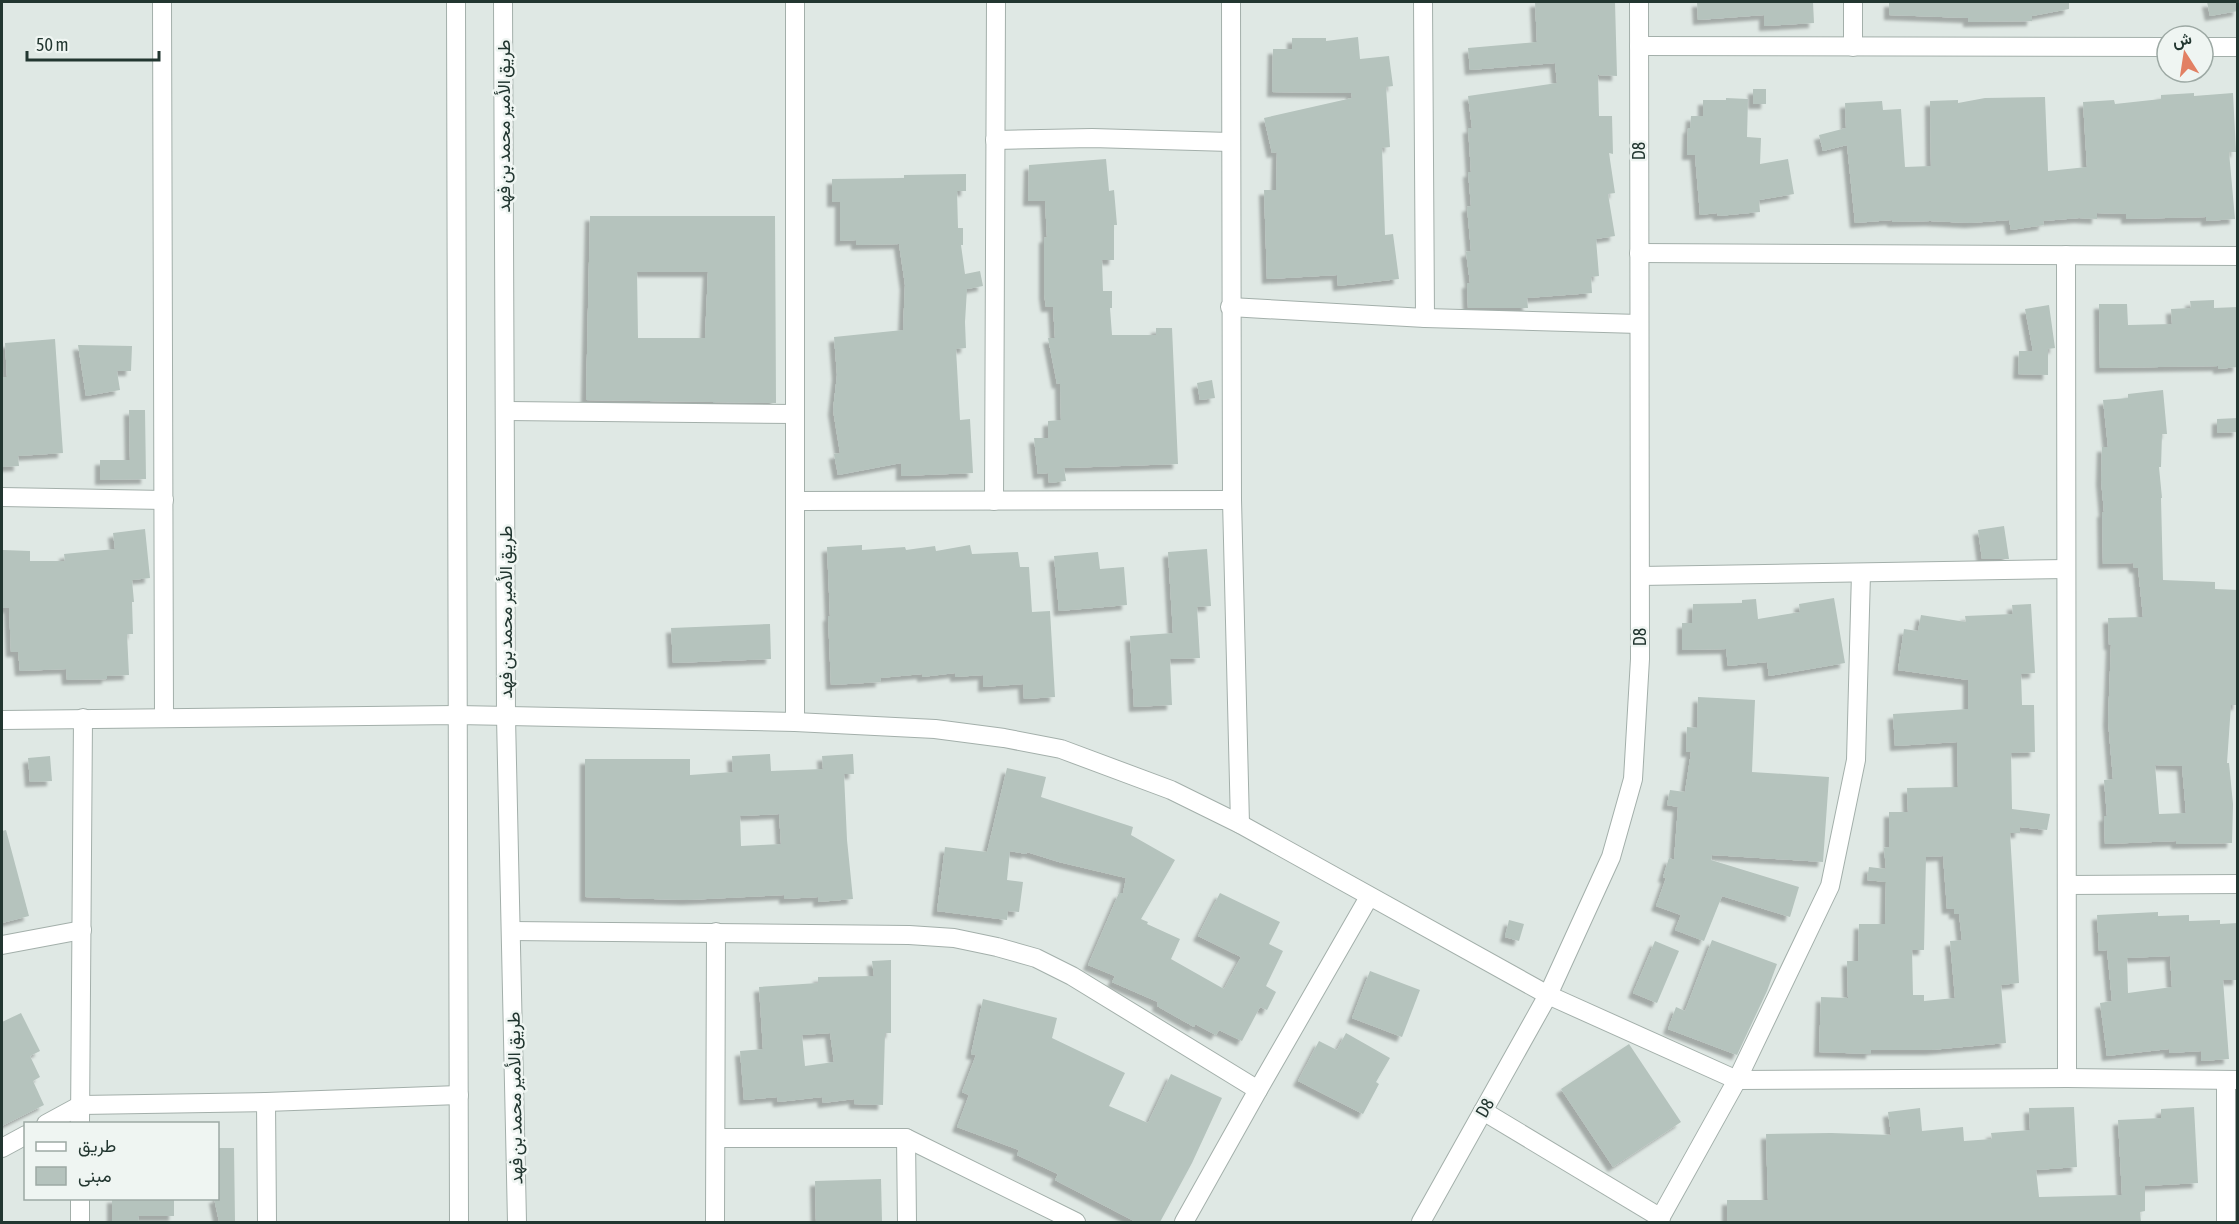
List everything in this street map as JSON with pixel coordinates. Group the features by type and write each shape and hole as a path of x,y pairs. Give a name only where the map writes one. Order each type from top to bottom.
{"street":[{"path":"162,2 164,717"},
{"path":"456,2 459,1222"},
{"name":"طريق الأمير محمد بن فهد","path":"503,2 506,717 517,1222"},
{"path":"795,2 795,722"},
{"path":"994,501 996,2"},
{"path":"1231,2 1232,500 1240,824"},
{"path":"1423,2 1425,318"},
{"name":"D8","path":"1421,1222 1548,995 1611,857 1633,779 1640,659 1639,2"},
{"path":"1853,2 1853,46"},
{"path":"1639,46 2155,47"},
{"path":"2215,47 2238,47"},
{"path":"996,140 1092,138 1230,142"},
{"path":"1639,253 2238,256"},
{"path":"2066,255 2067,1078"},
{"path":"1230,307 1425,318 1639,324"},
{"path":"505,411 795,414"},
{"path":"2,497 164,500"},
{"path":"795,501 1232,500"},
{"path":"1640,576 2066,569"},
{"path":"1483,1111 1660,1220 1737,1080 1830,886 1856,760 1861,573"},
{"path":"2,720 457,715 795,722 934,729 1004,738 1061,749 1171,790 1240,824 1548,995 1737,1080 2067,1078 2232,1080 2226,1222"},
{"path":"80,1122 83,718"},
{"path":"2067,885 2238,884"},
{"path":"1184,1222 1369,897"},
{"path":"2,945 82,930"},
{"path":"511,931 909,935 954,938 1036,958 1071,976 1258,1090"},
{"path":"715,1222 716,932"},
{"path":"50,1122 81,1105 266,1102 459,1095"},
{"path":"266,1102 267,1222"},
{"path":"2,1148 24,1135"},
{"path":"716,1138 906,1138 1076,1222"},
{"path":"906,1138 907,1222"},
{"path":"80,1200 80,1222"}],"building":[{"path":"1535,2 1615,2 1617,76 1598,75 1599,116 1612,116 1613,154 1609,153 1615,193 1608,194 1615,236 1596,239 1599,276 1591,277 1592,293 1527,298 1528,308 1468,308 1467,283 1470,283 1466,252 1471,251 1467,207 1471,206 1468,172 1471,172 1468,128 1472,128 1468,96 1557,83 1555,63 1470,70 1468,48 1537,42"},
{"path":"1697,2 1813,2 1814,23 1764,26 1764,15 1698,20"},
{"path":"1889,2 2069,2 2069,9 2032,16 2032,21 1968,22 1968,18 1889,15"},
{"path":"2207,2 2238,2 2238,11 2210,16"},
{"path":"1358,37 1360,59 1389,56 1393,86 1386,87 1390,147 1382,148 1385,235 1393,234 1399,279 1338,286 1337,275 1267,279 1264,190 1276,190 1277,152 1272,153 1264,118 1352,98 1351,93 1272,92 1273,49 1292,49 1292,38 1326,38 1326,41"},
{"path":"1753,89 1766,89 1766,104 1753,104"},
{"path":"2194,93 2194,96 2233,93 2236,152 2229,152 2235,219 2206,221 2206,217 2126,219 2126,214 2097,213 2097,219 2043,221 2044,225 2011,230 2009,220 1970,223 1892,222 1892,220 1855,223 1847,145 1823,151 1819,135 1846,128 1845,103 1882,101 1883,110 1901,109 1905,167 1931,166 1930,101 1958,100 1958,103 1985,98 2045,97 2048,171 2087,167 2083,102 2114,100 2115,104 2161,99 2161,95"},
{"path":"1726,98 1748,99 1747,137 1761,138 1760,164 1788,159 1794,194 1759,200 1760,212 1718,216 1717,213 1700,215 1695,155 1687,155 1688,128 1690,128 1691,116 1703,116 1703,100 1726,100"},
{"path":"1106,159 1109,191 1114,190 1117,225 1114,225 1114,260 1102,260 1103,291 1112,291 1112,308 1110,308 1112,335 1156,335 1156,328 1172,328 1178,464 1064,468 1066,481 1049,483 1048,473 1038,474 1034,438 1048,438 1048,421 1061,420 1060,383 1057,384 1048,338 1055,338 1053,307 1046,307 1044,294 1044,238 1047,237 1045,201 1028,201 1029,165"},
{"path":"966,174 966,191 957,191 958,228 963,228 963,245 961,245 965,274 980,271 983,286 967,289 966,348 956,349 960,420 970,419 973,473 901,476 901,463 838,475 834,454 840,453 833,410 837,375 834,337 903,330 905,285 899,244 856,245 856,240 840,241 840,202 832,202 832,179"},
{"path":"590,216 775,216 776,403 586,400","holes":["637,272 708,272 705,338 638,338"]},
{"path":"2214,300 2214,308 2238,307 2238,367 2218,369 2218,366 2100,368 2099,304 2127,304 2128,325 2172,324 2171,309 2191,308 2190,301"},
{"path":"2049,305 2055,348 2048,349 2048,375 2018,374 2019,351 2033,351 2025,309"},
{"path":"55,339 63,453 18,456 19,466 2,467 2,377 7,377 5,343"},
{"path":"78,345 132,346 131,371 117,371 120,390 86,396"},
{"path":"1212,380 1215,398 1200,400 1197,383"},
{"path":"2163,390 2167,434 2162,434 2161,467 2159,467 2162,498 2163,580 2215,582 2215,589 2238,590 2238,705 2231,705 2227,763 2229,763 2233,804 2232,843 2176,844 2176,841 2105,844 2104,816 2107,816 2104,780 2113,779 2108,721 2111,645 2109,645 2108,618 2143,617 2138,568 2134,568 2133,563 2103,564 2102,447 2108,447 2103,400 2128,398 2128,394","holes":["2155,765 2182,766 2186,813 2159,814"]},
{"path":"129,410 145,410 146,479 100,480 100,460 130,460"},
{"path":"2238,418 2238,432 2217,433 2217,419"},
{"path":"2004,526 2009,559 1982,559 1978,530"},
{"path":"145,529 150,578 132,580 133,634 127,634 129,675 107,676 107,679 67,680 66,669 20,671 18,652 11,652 9,608 2,608 3,550 30,551 30,561 65,561 64,554 115,549 113,533"},
{"path":"862,545 862,550 905,547 906,550 935,546 936,551 970,545 972,554 1018,552 1020,567 1029,567 1032,612 1050,611 1055,697 1024,699 1023,684 983,687 983,675 955,677 955,673 880,678 881,682 831,685 827,547"},
{"path":"1207,549 1211,606 1197,607 1200,658 1170,659 1172,705 1134,707 1130,636 1173,633 1168,552"},
{"path":"1098,552 1100,569 1124,567 1127,605 1059,611 1054,556"},
{"path":"1834,598 1845,663 1769,676 1767,662 1728,666 1726,649 1682,650 1682,623 1692,623 1693,604 1742,603 1742,600 1756,599 1758,619 1800,612 1799,604"},
{"path":"2031,604 2035,673 2021,674 2022,705 2034,705 2035,752 2011,753 2012,809 2050,814 2047,830 2020,827 2020,833 2010,833 2019,983 2001,985 2006,1043 1931,1050 1871,1050 1871,1054 1819,1052 1821,997 1848,998 1847,961 1858,961 1859,924 1885,924 1886,882 1867,880 1869,867 1886,869 1884,848 1889,847 1889,812 1908,812 1907,788 1958,787 1957,742 1895,746 1893,714 1968,709 1968,680 1898,670 1904,629 1918,631 1921,615 1966,622 1965,616 2013,614 2012,605","holes":["1943,856 1947,909 1954,909 1954,914 1959,914 1962,940 1950,941 1955,998 1924,1001 1924,995 1913,995 1912,950 1924,950 1926,857"]},
{"path":"770,624 771,659 673,663 671,628"},
{"path":"1698,697 1755,700 1752,772 1829,777 1823,862 1712,855 1711,860 1799,887 1790,917 1722,896 1704,941 1675,930 1681,915 1656,906 1666,878 1663,877 1669,858 1674,860 1678,807 1667,805 1670,790 1685,792 1691,752 1686,752 1687,727 1697,728"},
{"path":"770,754 771,771 823,769 822,756 853,754 854,774 844,774 853,899 818,902 818,897 784,899 784,895 687,900 585,897 585,759 690,759 690,775 733,772 732,756","holes":["779,814 781,844 741,846 740,816"]},
{"path":"50,756 52,781 30,782 28,758"},
{"path":"1007,768 1046,777 1041,797 1133,827 1131,835 1175,860 1141,919 1180,939 1171,959 1224,989 1241,957 1198,936 1220,893 1280,922 1269,944 1283,951 1266,986 1276,992 1267,1010 1260,1007 1242,1041 1219,1030 1216,1035 1195,1024 1194,1027 1157,1006 1158,1002 1112,982 1115,976 1088,965 1119,893 1123,893 1126,878 1027,852 1026,854 1010,851 1007,880 1023,882 1019,912 1008,911 1007,920 937,911 945,847 987,852"},
{"path":"6,830 29,916 2,923 2,831"},
{"path":"2158,912 2158,916 2189,915 2189,921 2220,920 2220,924 2238,923 2238,980 2223,980 2229,1059 2201,1061 2201,1051 2169,1053 2169,1049 2107,1056 2100,1003 2112,1001 2107,950 2099,951 2097,915","holes":["2170,956 2172,987 2128,993 2127,958"]},
{"path":"1509,920 1524,924 1519,941 1505,937"},
{"path":"1712,940 1777,964 1737,1055 1668,1029 1676,1007 1685,1011"},
{"path":"1655,941 1679,951 1657,1003 1633,993"},
{"path":"891,960 891,1033 885,1033 883,1105 854,1104 854,1099 823,1103 822,1097 778,1102 777,1097 744,1100 740,1051 763,1049 759,987 818,983 818,977 874,976 872,961","holes":["830,1033 834,1062 805,1066 802,1035"]},
{"path":"1370,971 1420,990 1402,1037 1352,1018"},
{"path":"983,999 1057,1018 1052,1038 1125,1073 1109,1106 1148,1123 1171,1074 1222,1098 1192,1163 1160,1222 1136,1222 1055,1180 1058,1174 1017,1155 1019,1150 957,1127 969,1095 962,1092 976,1055 971,1054"},
{"path":"21,1013 40,1051 30,1056 40,1077 33,1081 44,1105 2,1126 2,1022"},
{"path":"1346,1033 1390,1058 1376,1082 1379,1084 1363,1114 1298,1081 1319,1041 1337,1050"},
{"path":"1629,1044 1681,1122 1613,1167 1561,1089"},
{"path":"2074,1107 2077,1167 2036,1170 2039,1197 2122,1195 2118,1120 2161,1118 2161,1109 2194,1107 2198,1183 2145,1186 2145,1211 2140,1212 2141,1222 1727,1222 1727,1200 1768,1200 1766,1134 1891,1135 1888,1112 1920,1108 1922,1131 1963,1127 1964,1141 1992,1139 1991,1133 2030,1130 2029,1108"},
{"path":"219,1148 234,1148 235,1222 219,1222 214,1200 219,1200"},
{"path":"881,1179 882,1222 816,1222 815,1181"},
{"path":"112,1200 174,1200 174,1216 138,1216 139,1222 112,1222"}]}
